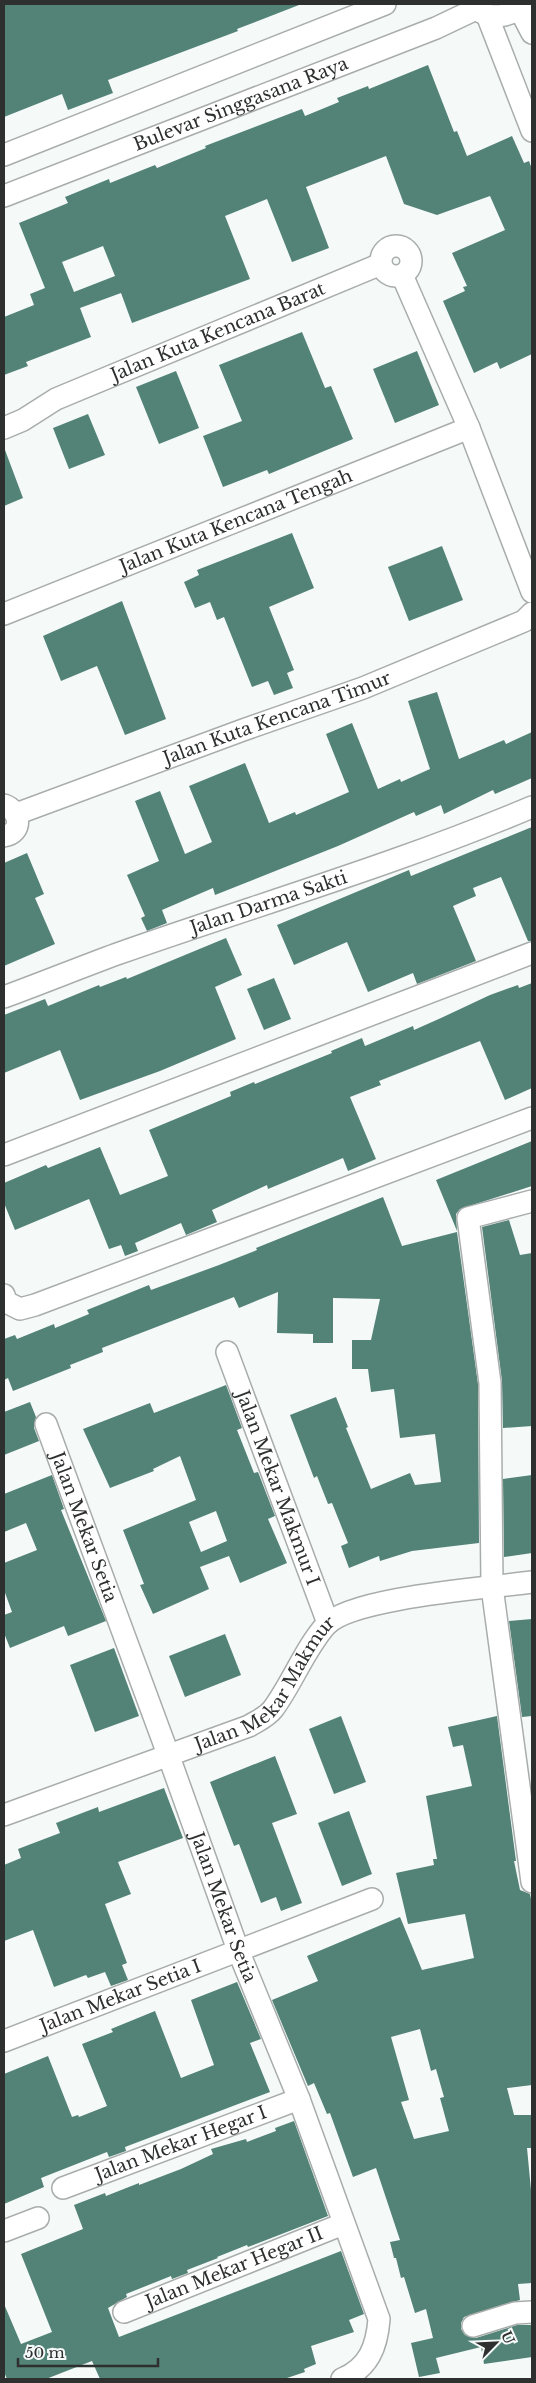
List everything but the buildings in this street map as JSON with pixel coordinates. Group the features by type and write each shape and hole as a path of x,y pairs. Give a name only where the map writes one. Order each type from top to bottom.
{"street":[{"path":"4,155 385,4"},
{"path":"520,6 532,32"},
{"name":"Bulevar Singgasana Raya","path":"4,196 478,10 504,16 520,6"},
{"path":"478,10 532,131"},
{"name":"Jalan Kuta Kencana Barat","path":"4,412 56,399 381,264 389,275 402,275 469,428"},
{"name":"Jalan Kuta Kencana Barat","path":"4,428 23,420 56,399"},
{"path":"469,428 532,592"},
{"name":"Jalan Kuta Kencana Tengah","path":"4,614 469,428"},
{"name":"Jalan Kuta Kencana Timur","path":"10,809 363,688 524,621 532,613"},
{"name":"Jalan Darma Sakti","path":"4,997 117,955 293,896 476,831 532,807"},
{"path":"4,836 15,830 18,822 10,809"},
{"path":"4,1155 532,952"},
{"path":"4,1295 6,1302 20,1309 36,1305 532,1118"},
{"path":"532,1201 468,1218 490,1383 492,1587 529,1833 532,1882"},
{"name":"Jalan Mekar Makmur I","path":"227,1352 328,1623"},
{"name":"Jalan Mekar Setia","path":"46,1424 238,1950 299,2099 379,2319 378,2337 372,2353 363,2367 342,2379"},
{"name":"Jalan Mekar Makmur","path":"4,1815 249,1726 273,1710 312,1643 328,1623 354,1610 386,1601 532,1582"},
{"name":"Jalan Mekar Setia I","path":"4,2041 372,1899"},
{"name":"Jalan Mekar Hegar I","path":"63,2188 299,2099"},
{"path":"4,2231 38,2218"},
{"name":"Jalan Mekar Hegar II","path":"124,2312 343,2224"},
{"path":"473,2326 515,2313 532,2312"}]}
